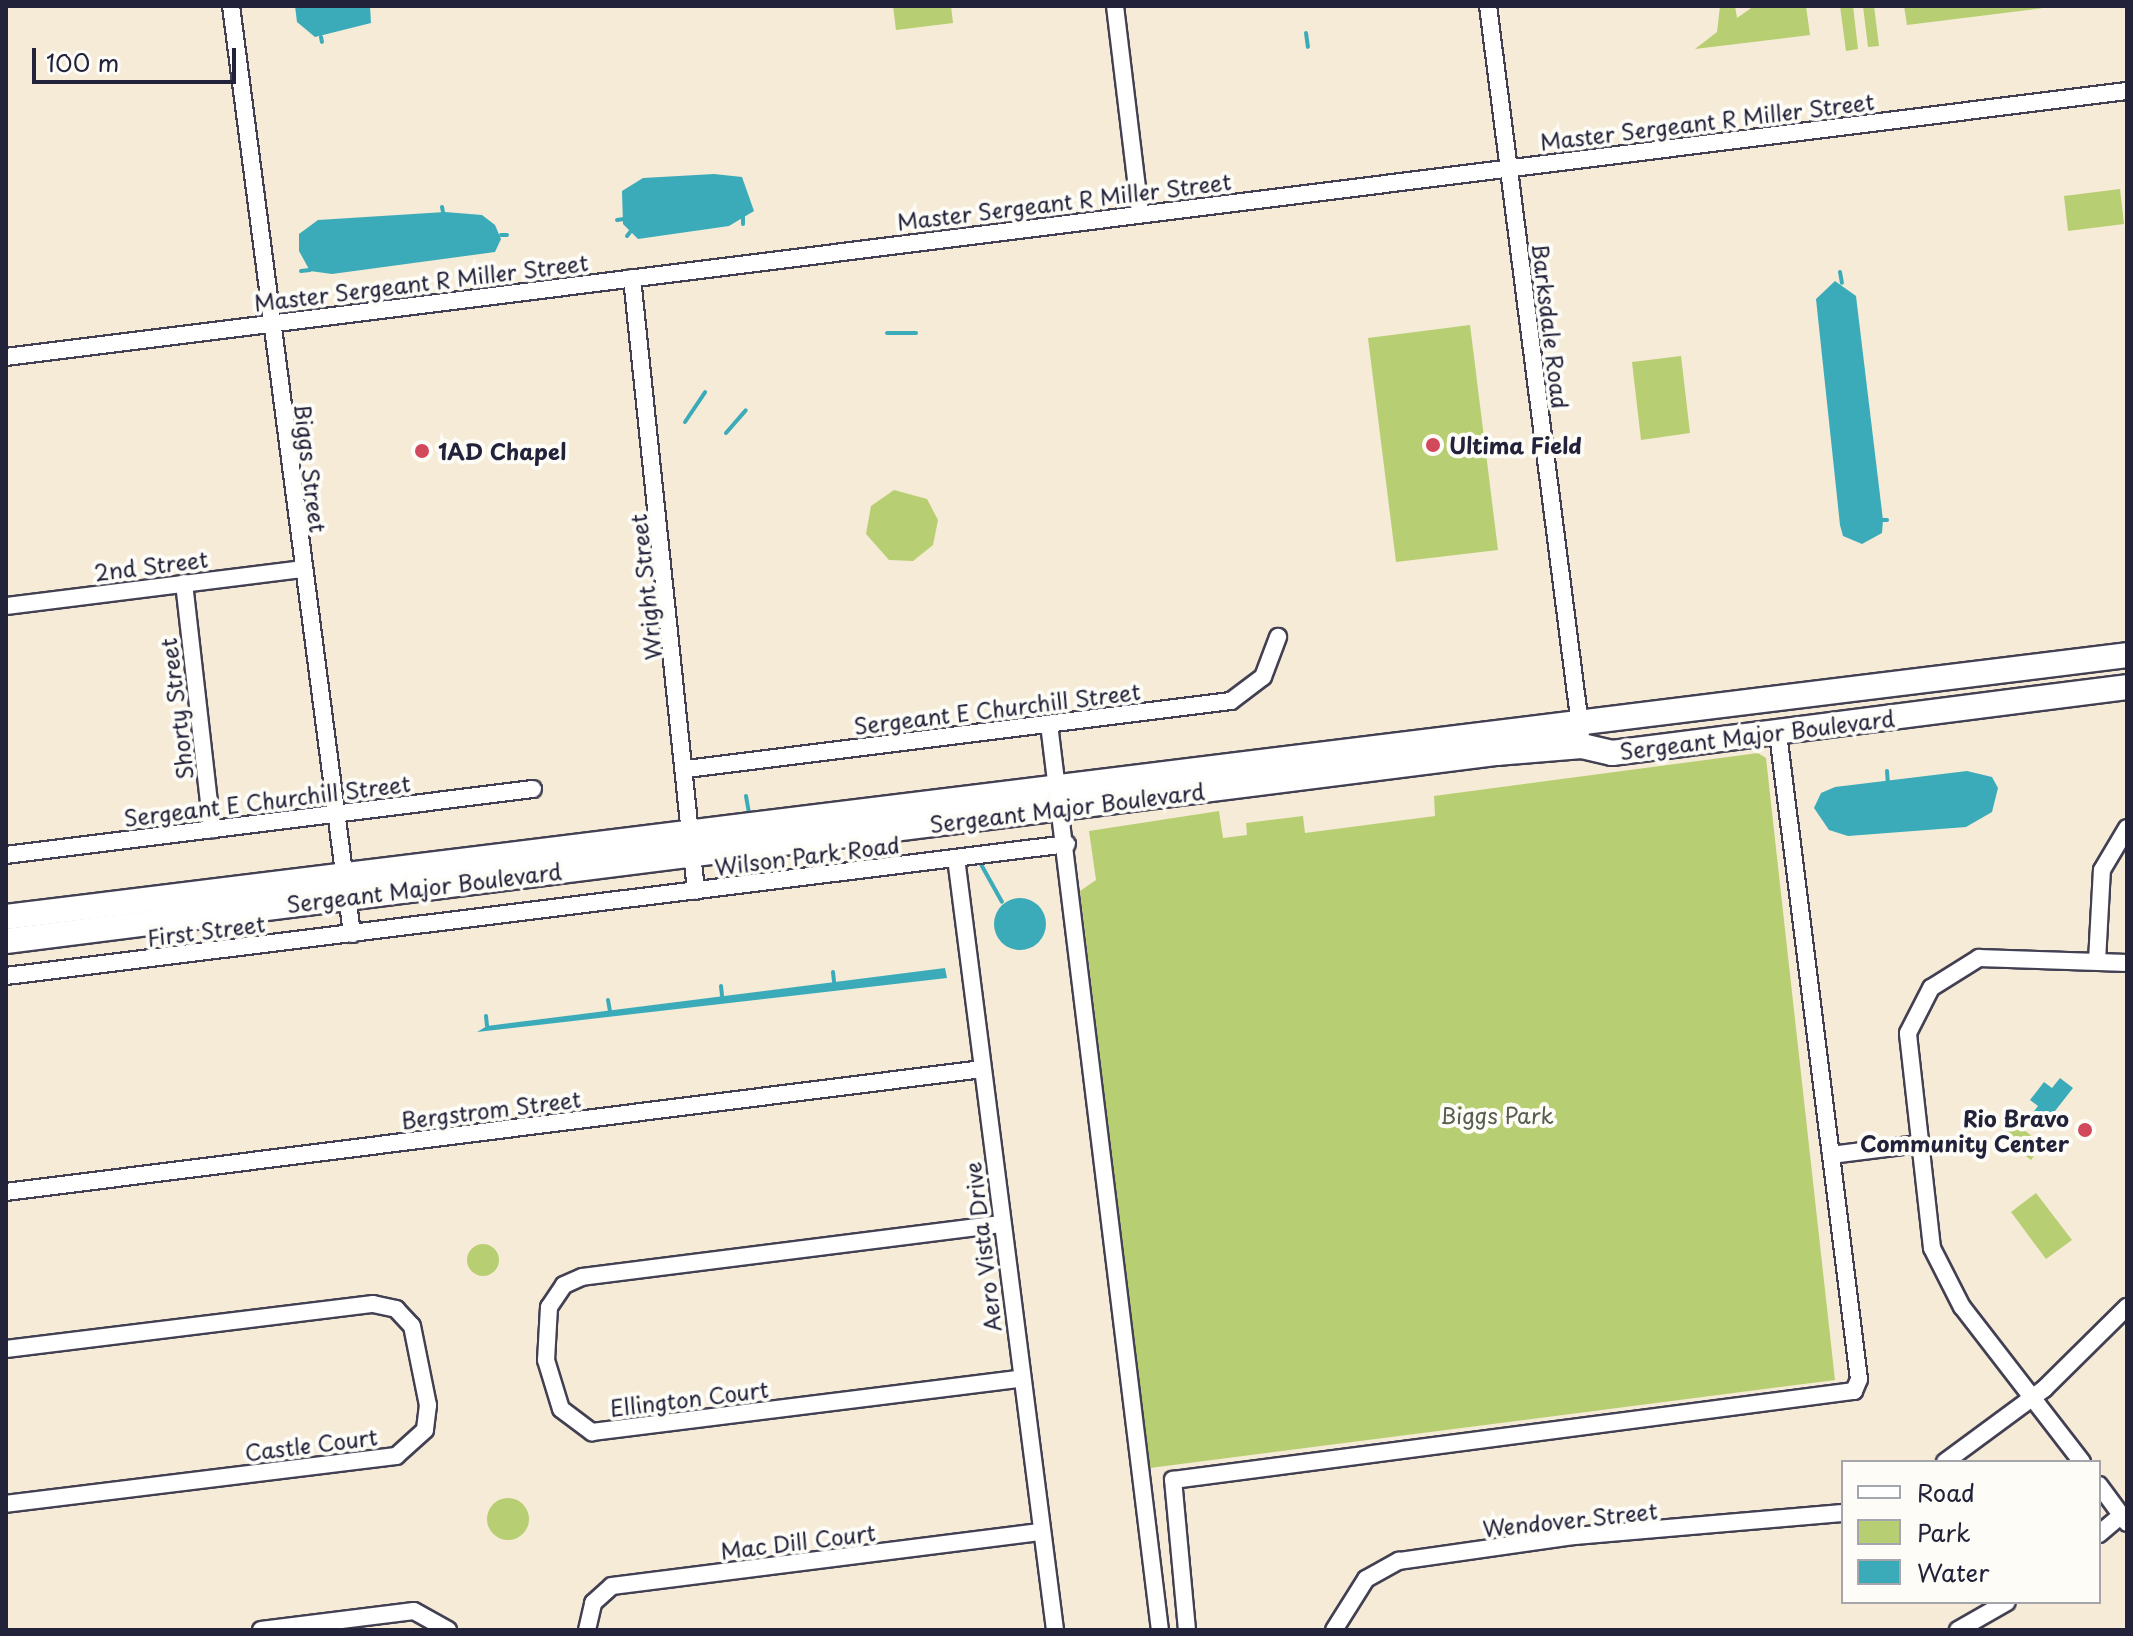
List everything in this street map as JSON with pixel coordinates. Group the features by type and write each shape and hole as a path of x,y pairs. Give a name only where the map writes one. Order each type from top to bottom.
{"street":[{"name":"Biggs Street","path":"231,6 352,934"},
{"path":"1115,6 1140,213"},
{"name":"Barksdale Road","path":"1488,6 1582,746"},
{"name":"Master Sergeant R Miller Street","path":"6,357 2127,91"},
{"name":"Wright Street","path":"632,278 687,769 696,891"},
{"name":"2nd Street","path":"6,606 302,569"},
{"name":"Shorty Street","path":"184,583 212,829"},
{"name":"Sergeant E Churchill Street","path":"687,769 1231,701 1263,677 1278,637"},
{"name":"Sergeant Major Boulevard","path":"6,917 347,885 694,845 1061,797 1579,721 2127,655"},
{"name":"Sergeant Major Boulevard","path":"1061,797 1582,746 1612,753 2127,687"},
{"path":"1049,724 1067,844 1160,1630"},
{"path":"1187,1630 1173,1480 1849,1395 1859,1379 1778,733"},
{"name":"Sergeant E Churchill Street","path":"6,855 533,789"},
{"path":"2097,961 2102,870 2127,828"},
{"name":"Wilson Park Road","path":"696,891 1067,844"},
{"name":"Aero Vista Drive","path":"956,858 1020,1379 1055,1630"},
{"name":"Sergeant Major Boulevard","path":"6,941 347,885"},
{"name":"First Street","path":"6,976 696,891"},
{"path":"2081,1460 1946,1282 1932,1248 1908,1033 1931,988 1979,958 2127,963"},
{"name":"Bergstrom Street","path":"6,1192 982,1069"},
{"path":"1831,1155 1918,1144"},
{"name":"Ellington Court","path":"1001,1224 582,1277 564,1285 549,1307 546,1360 561,1409 592,1432 1020,1379"},
{"name":"Castle Court","path":"6,1349 373,1304 396,1309 412,1326 428,1405 425,1430 396,1456 6,1504"},
{"path":"1948,1460 2034,1397 2127,1307"},
{"path":"2101,1488 2124,1519 2101,1533"},
{"name":"Wendover Street","path":"1334,1630 1366,1579 1399,1561 1574,1536 1841,1513"},
{"name":"Mac Dill Court","path":"587,1630 593,1603 612,1586 1042,1532"},
{"path":"1958,1630 2004,1604"},
{"path":"261,1630 414,1611 448,1630"}],"green space":[{"path":"893,6 951,6 953,23 896,30"},
{"path":"1720,6 1735,6 1737,18 1754,6 1806,6 1810,35 1695,49 1717,32"},
{"path":"1840,6 1853,6 1858,49 1846,51"},
{"path":"1863,6 1874,6 1879,46 1868,47"},
{"path":"1904,6 2043,6 2043,8 1907,25"},
{"path":"2120,189 2124,224 2068,231 2064,196"},
{"name":"Ultima Field","path":"1470,325 1498,550 1396,562 1368,338"},
{"path":"1681,356 1690,433 1641,440 1632,362"},
{"path":"894,490 927,499 938,520 933,545 913,561 889,560 866,534 871,506"},
{"name":"Biggs Park","path":"1758,753 1766,758 1835,1380 1150,1468 1080,891 1096,880 1089,831 1219,811 1223,838 1247,835 1246,823 1303,816 1305,833 1435,816 1434,796"},
{"path":"2013,1122 2043,1144 2031,1160 2001,1137"},
{"path":"2036,1193 2072,1240 2046,1259 2011,1212"},
{"path":"483,1244 494,1249 499,1260 494,1271 483,1276 472,1271 467,1260 472,1249"},
{"path":"508,1498 523,1504 529,1519 523,1534 508,1540 493,1534 487,1519 493,1504"}],"water":[{"path":"295,6 370,6 371,23 315,37 297,22"},
{"path":"714,174 742,177 754,211 729,226 638,239 623,224 622,191 643,178"},
{"path":"445,212 482,215 495,225 501,239 495,252 332,274 310,271 299,251 299,234 318,220"},
{"path":"1835,281 1856,296 1883,520 1882,533 1862,544 1843,536 1840,525 1816,299"},
{"path":"1967,771 1992,777 1998,788 1992,812 1966,827 1848,836 1829,830 1814,808 1821,793 1835,787"},
{"path":"1020,898 1038,906 1046,924 1038,942 1020,950 1002,942 994,924 1002,906"},
{"path":"945,968 947,978 477,1032 487,1026"},
{"path":"2060,1078 2073,1088 2044,1125 2031,1115 2038,1106 2030,1100 2044,1082 2052,1088"}],"waterway":[{"path":"1306,33 1308,47"},
{"path":"321,37 322,42"},
{"path":"442,207 443,212"},
{"path":"743,217 743,224"},
{"path":"617,220 624,219"},
{"path":"627,236 631,231"},
{"path":"501,235 507,235"},
{"path":"301,271 310,270"},
{"path":"1840,272 1842,283"},
{"path":"887,333 916,333"},
{"path":"685,422 705,392"},
{"path":"726,433 746,410"},
{"path":"1887,771 1888,784"},
{"path":"746,796 750,818"},
{"path":"978,859 1002,902"},
{"path":"833,972 834,982"},
{"path":"721,986 722,996"},
{"path":"608,1000 610,1011"},
{"path":"486,1016 487,1026"}],"place":[{"name":"Ultima Field","path":"1433,445"},
{"name":"1AD Chapel","path":"422,451"},
{"name":"Rio Bravo Community Center","path":"2085,1130"}]}
